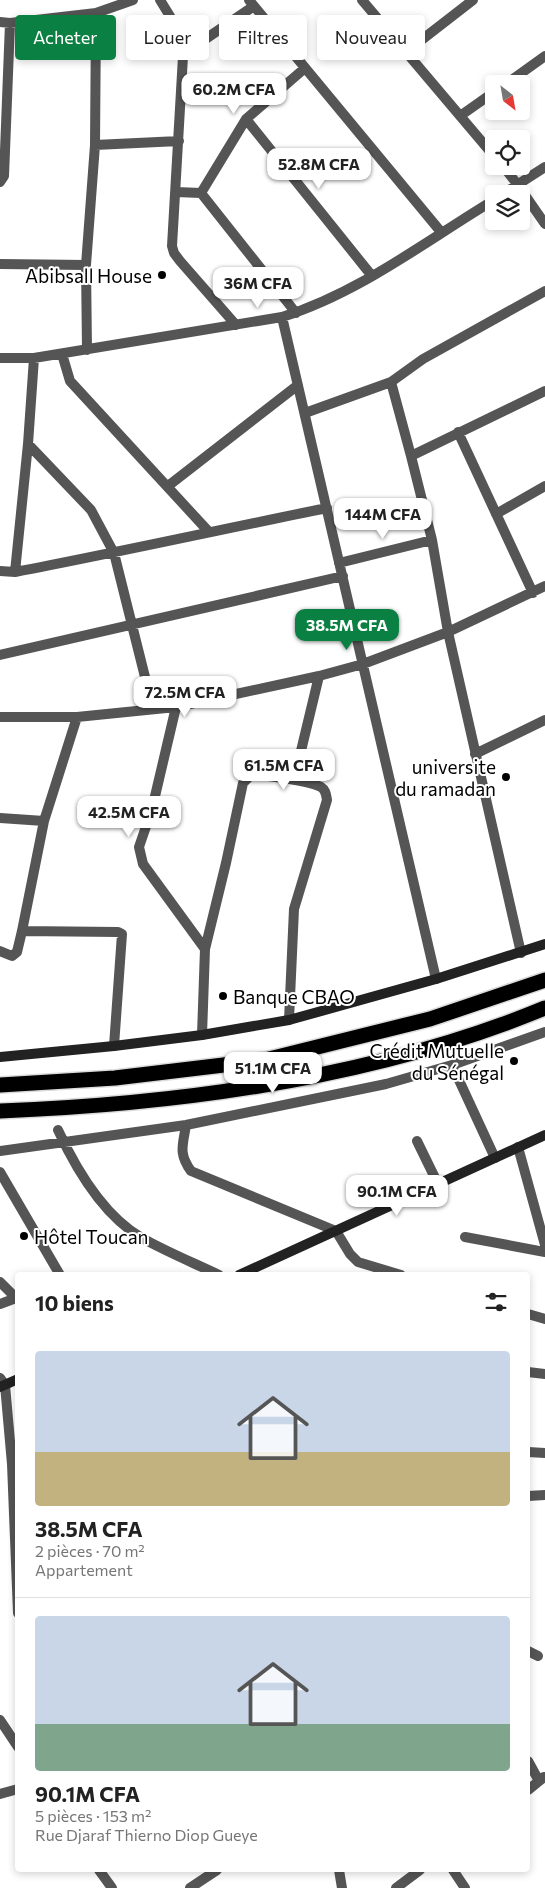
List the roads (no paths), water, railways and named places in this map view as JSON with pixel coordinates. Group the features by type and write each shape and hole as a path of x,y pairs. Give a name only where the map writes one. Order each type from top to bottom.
{"highway":[{"path":"0,1085 115,1078 265,1060 321,1048 430,1019 545,980"},
{"path":"0,1111 72,1108 184,1096 302,1078 415,1051 475,1033 545,1008"}],"street":[{"path":"0,182 4,176 5,22 96,13 130,0"},
{"path":"160,0 169,15"},
{"path":"362,0 375,15"},
{"path":"425,37 473,0"},
{"path":"209,38 252,3 441,232"},
{"path":"87,350 86,265 95,145 96,13"},
{"path":"519,75 545,56"},
{"path":"183,60 172,246 174,253 236,325"},
{"path":"413,60 485,145"},
{"path":"201,194 246,119 305,68"},
{"path":"460,116 485,98"},
{"path":"246,119 372,276"},
{"path":"95,145 179,141"},
{"path":"510,175 518,185 545,168"},
{"path":"176,192 201,194 296,313"},
{"path":"530,202 545,224"},
{"path":"0,358 34,358 62,354 282,317 296,313 372,276 485,205"},
{"path":"0,264 86,265"},
{"path":"305,413 391,382 423,360 545,291"},
{"path":"282,317 436,979"},
{"path":"62,354 70,381 209,532"},
{"path":"15,572 28,444 34,358"},
{"path":"391,382 432,540 448,632 521,953"},
{"path":"168,486 298,385"},
{"path":"411,456 545,391"},
{"path":"458,432 533,593"},
{"path":"28,444 91,510 114,553 153,709"},
{"path":"496,514 545,486"},
{"path":"0,571 15,572 114,553 327,508"},
{"path":"339,563 432,540"},
{"path":"0,655 343,576"},
{"path":"0,717 77,717 176,707 319,676 363,664 448,632 545,586"},
{"path":"294,780 319,676"},
{"path":"176,707 152,809 139,847 143,864 205,949"},
{"path":"0,951 9,956 15,955 22,931 44,821 77,717"},
{"path":"475,754 545,720"},
{"path":"202,1035 205,949 243,783 255,774 294,780 321,787 326,792 327,800 294,909 289,1020"},
{"path":"0,818 44,821"},
{"path":"22,931 120,933 122,938 114,1046"},
{"path":"0,1057 202,1035 289,1020 436,979 545,944"},
{"path":"0,1151 186,1125 386,1084 452,1065 545,1032"},
{"path":"452,1065 495,1158"},
{"path":"186,1125 182,1153 183,1161 191,1171 336,1231 350,1254 358,1262 391,1272"},
{"path":"58,1130 100,1201 119,1221 142,1238 213,1272"},
{"path":"250,1272 545,1135"},
{"path":"417,1141 438,1184"},
{"path":"518,1148 545,1245"},
{"path":"0,1172 58,1272"},
{"path":"465,1237 545,1252"},
{"path":"0,1282 15,1297"},
{"path":"0,1304 15,1300"},
{"path":"530,1315 545,1319"},
{"path":"530,1372 545,1374"},
{"path":"15,1379 2,1384 12,1464 15,1538"},
{"path":"530,1452 545,1453"},
{"path":"530,1496 545,1495"},
{"path":"530,1652 538,1656"},
{"path":"0,1720 15,1742"},
{"path":"530,1764 542,1779 530,1788"},
{"path":"0,1794 15,1790"},
{"path":"100,1872 112,1888"},
{"path":"190,1888 214,1872"},
{"path":"340,1872 342,1888"},
{"path":"397,1888 417,1872"},
{"path":"454,1872 465,1888"}],"place":[{"name":"Abibsall House","path":"162,275"},
{"name":"universite du ramadan","path":"506,777"},
{"name":"Banque CBAO","path":"223,996"},
{"name":"Crédit Mutuelle du Sénégal","path":"514,1061"},
{"name":"Hôtel Toucan","path":"24,1236"}]}
